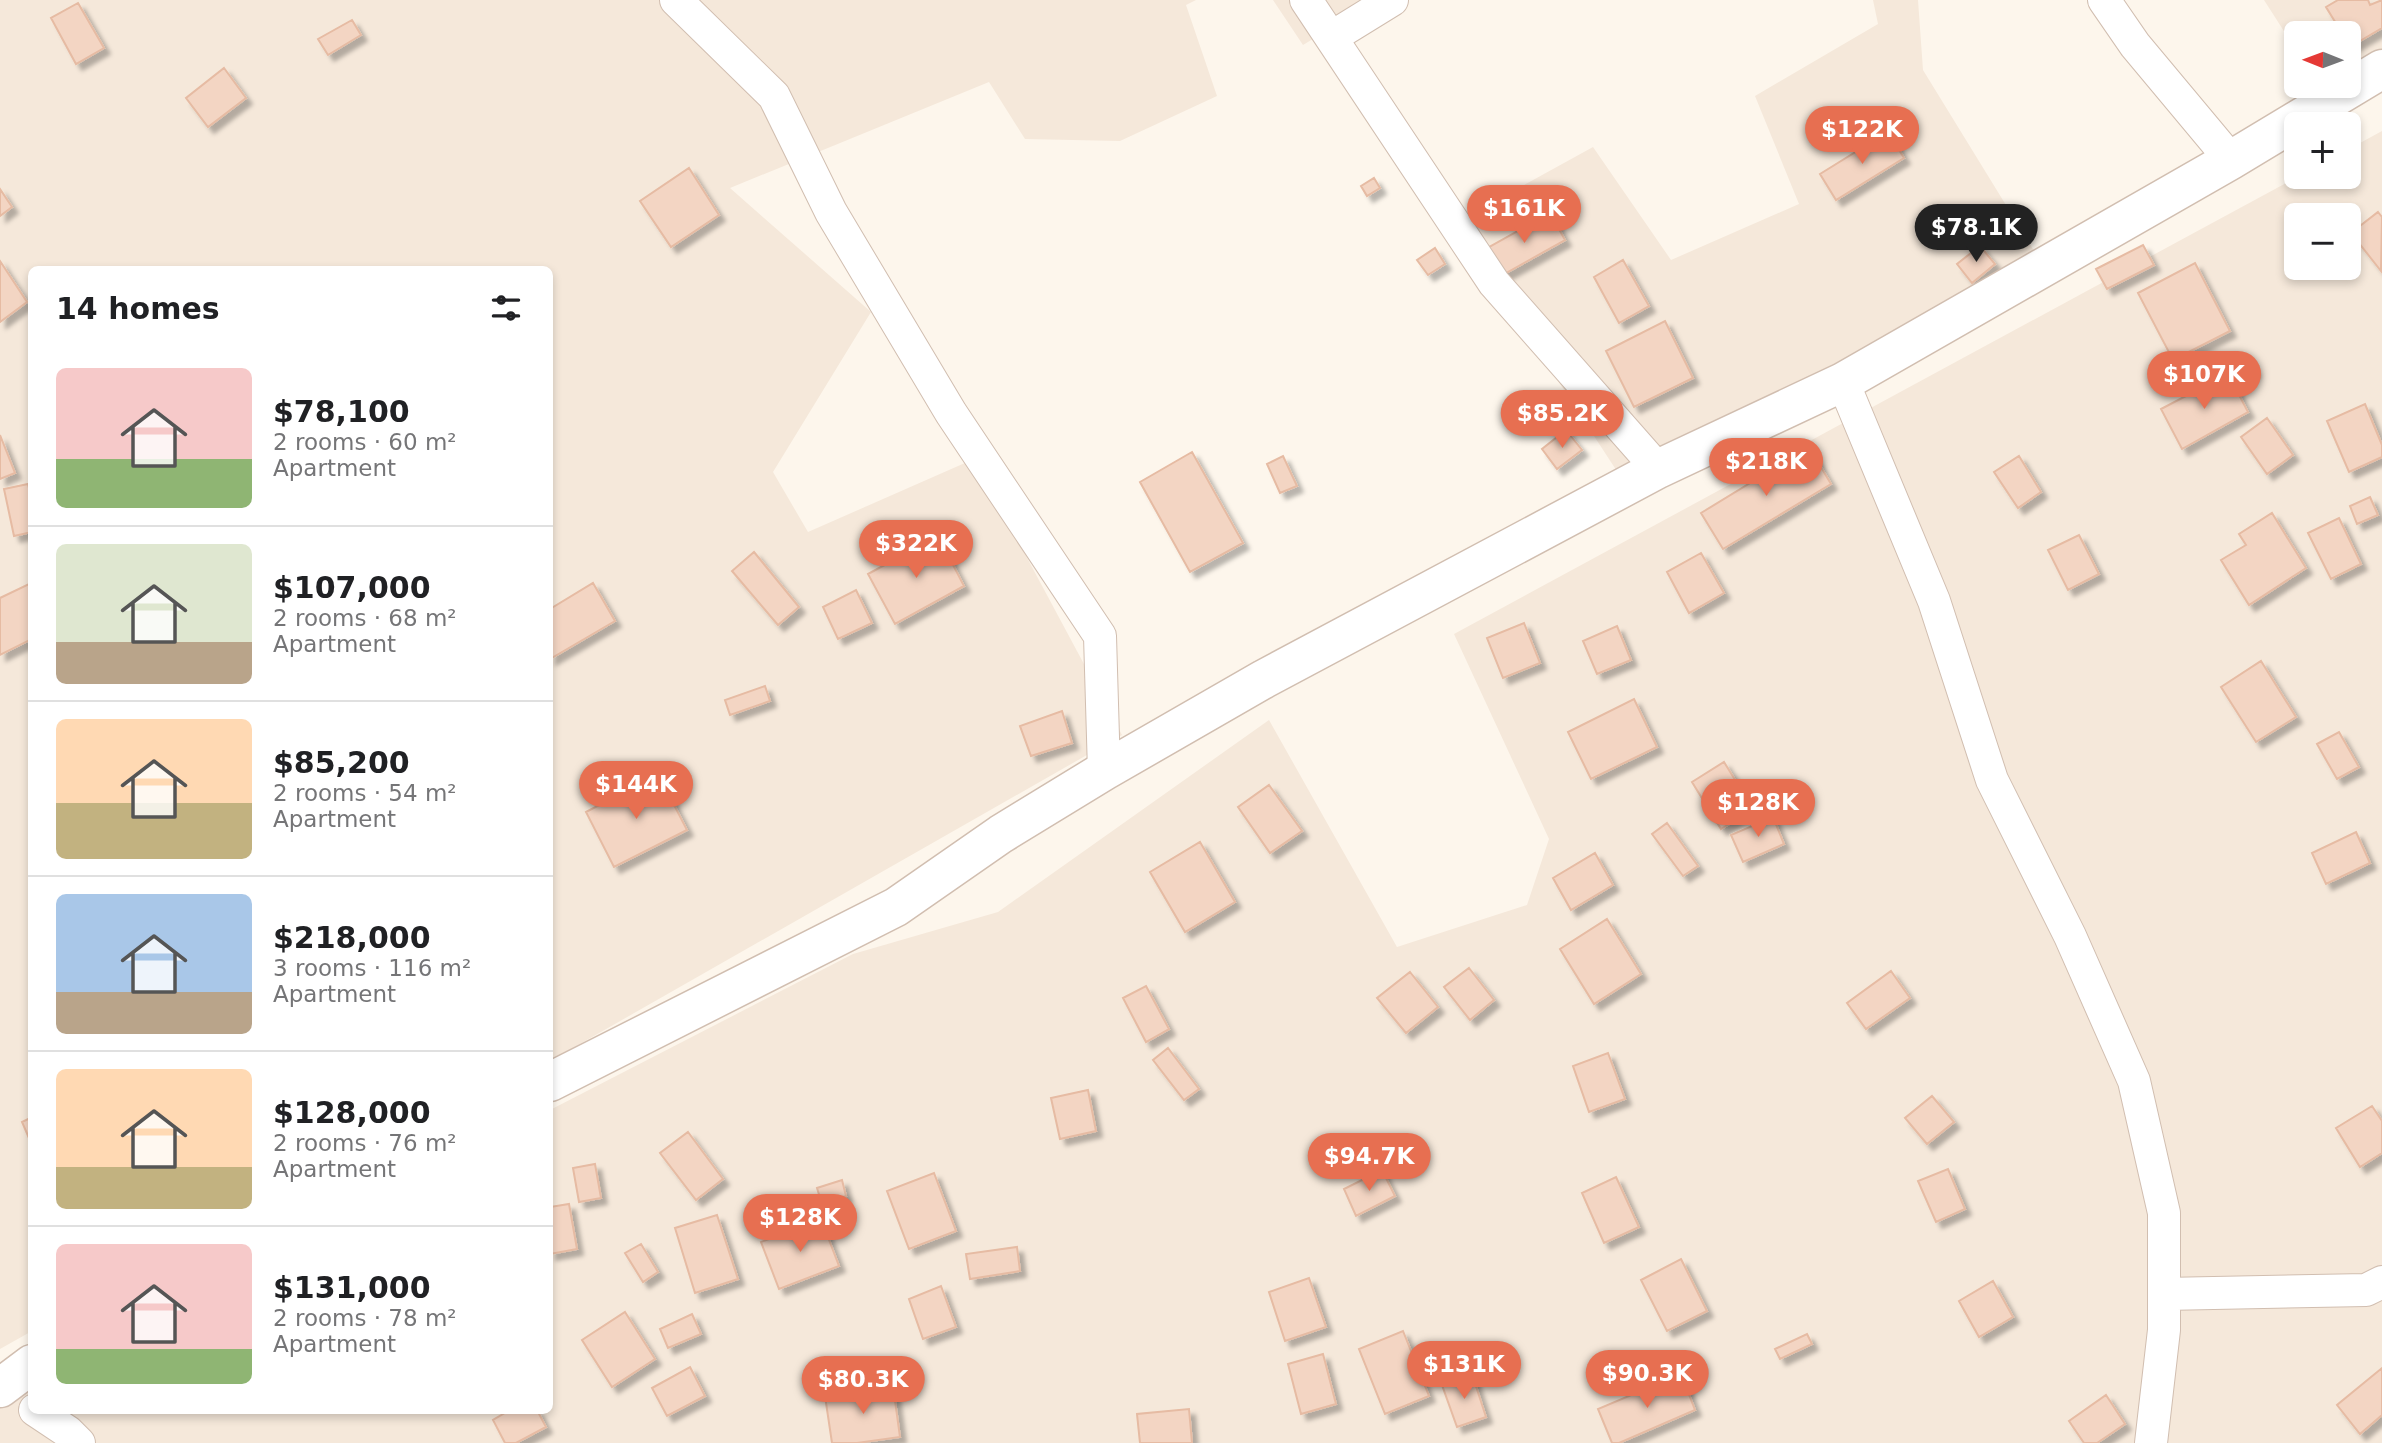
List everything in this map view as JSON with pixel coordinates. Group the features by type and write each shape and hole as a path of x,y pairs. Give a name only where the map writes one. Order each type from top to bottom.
{"street":[{"path":"676,0 774,96 831,212 951,413 1100,636 1104,771"},
{"path":"1306,0 1494,283 1658,470"},
{"path":"1332,37 1392,0"},
{"path":"2104,0 2135,45 2231,160"},
{"path":"553,1080 896,907 1001,834 1264,679 1658,470 1843,382 2231,160 2382,69"},
{"path":"1843,382 1934,601 1992,780 2070,936 2134,1081 2164,1213 2164,1330 2151,1443"},
{"path":"2164,1294 2366,1290 2382,1282"},
{"path":"28,1367 0,1388 28,1406"},
{"path":"41,1414 68,1432 79,1443"}],"shaded area":[{"path":"0,0 1196,0 1186,5 1217,96 1120,141 1025,139 989,82 730,188 871,312 773,472 808,532 974,459 1122,735 553,1059 553,266 28,266 28,1333 0,1349"},
{"path":"1273,0 1377,0 1303,45"},
{"path":"1873,0 1918,0 1923,70 2036,254 1624,482 1455,223 1593,147 1671,260 1799,204 1755,96 1878,24"},
{"path":"2264,0 2382,0 2382,49 2361,60 2361,21 2284,21 2284,31"},
{"path":"2382,131 2382,1443 0,1443 0,1408 28,1388 28,1414 553,1414 553,1108 853,954 998,912 1269,720 1397,947 1527,905 1549,839 1454,634 2284,184 2284,189 2361,189 2361,142"}],"building":[{"path":"2338,0 2368,0 2370,5 2382,0 2382,28 2361,40 2361,21 2335,21 2326,7"},
{"path":"78,3 104,48 76,64 51,18"},
{"path":"352,20 361,35 328,55 318,39"},
{"path":"224,68 246,98 208,127 186,98"},
{"path":"1888,132 1904,158 1836,200 1820,174"},
{"path":"689,168 719,215 671,247 640,201"},
{"path":"1374,178 1380,188 1367,196 1361,186"},
{"path":"0,189 12,207 0,216"},
{"path":"2378,212 2382,217 2381,271 2361,246 2361,225"},
{"path":"1550,213 1565,240 1499,277 1484,250"},
{"path":"2143,245 2154,265 2107,289 2096,269"},
{"path":"1980,246 1995,264 1972,283 1957,264"},
{"path":"1435,248 1445,264 1428,275 1417,260"},
{"path":"1623,260 1649,306 1619,323 1594,277"},
{"path":"0,261 27,302 0,322"},
{"path":"2195,263 2230,331 2173,360 2138,293"},
{"path":"1665,321 1693,378 1634,407 1606,351"},
{"path":"2244,355 2254,371 2236,383 2226,367"},
{"path":"2228,374 2248,412 2182,449 2161,409"},
{"path":"1572,390 1582,404 1566,417 1555,403"},
{"path":"2365,404 2382,445 2382,457 2349,472 2327,421"},
{"path":"2267,418 2293,455 2267,474 2241,437"},
{"path":"1566,430 1582,450 1557,469 1542,449"},
{"path":"0,435 15,473 0,479"},
{"path":"1809,447 1831,484 1723,549 1701,513"},
{"path":"1192,452 1243,543 1190,572 1140,482"},
{"path":"1283,456 1297,486 1280,493 1267,464"},
{"path":"2019,456 2041,492 2018,508 1994,472"},
{"path":"28,484 28,533 14,536 4,489"},
{"path":"2370,497 2378,515 2357,524 2350,506"},
{"path":"2272,513 2306,568 2249,605 2221,560 2246,545 2239,534"},
{"path":"2339,518 2361,564 2331,579 2308,533"},
{"path":"2079,535 2099,574 2068,590 2048,550"},
{"path":"938,536 964,586 895,624 868,574"},
{"path":"754,552 799,607 778,625 732,571"},
{"path":"1701,553 1724,593 1689,613 1667,572"},
{"path":"593,583 615,621 553,657 553,607"},
{"path":"28,584 28,641 0,655 0,598"},
{"path":"856,590 872,623 838,639 823,607"},
{"path":"1524,623 1540,663 1503,678 1487,638"},
{"path":"1617,626 1631,660 1597,674 1583,641"},
{"path":"2261,661 2296,717 2256,742 2221,687"},
{"path":"765,686 770,701 730,715 725,700"},
{"path":"1634,699 1657,747 1591,779 1568,732"},
{"path":"1062,711 1072,743 1031,756 1020,726"},
{"path":"2339,732 2359,767 2337,779 2317,744"},
{"path":"1724,762 1753,809 1721,829 1692,782"},
{"path":"658,774 687,830 614,867 586,812"},
{"path":"1269,785 1302,831 1270,853 1238,807"},
{"path":"1773,817 1784,844 1743,862 1731,835"},
{"path":"1667,823 1698,866 1683,876 1652,834"},
{"path":"2356,832 2370,863 2326,884 2312,853"},
{"path":"1200,842 1235,902 1185,932 1150,872"},
{"path":"1595,853 1613,885 1571,910 1553,878"},
{"path":"1607,919 1641,974 1594,1004 1560,949"},
{"path":"1469,968 1494,1000 1470,1020 1444,987"},
{"path":"1891,971 1910,998 1866,1029 1847,1003"},
{"path":"1410,972 1438,1007 1406,1033 1377,998"},
{"path":"1146,986 1169,1029 1146,1042 1123,998"},
{"path":"1168,1048 1199,1089 1184,1100 1153,1060"},
{"path":"1608,1053 1625,1099 1589,1112 1573,1066"},
{"path":"1088,1090 1096,1131 1060,1139 1051,1098"},
{"path":"1932,1096 1954,1122 1927,1144 1905,1118"},
{"path":"2372,1106 2382,1121 2382,1153 2360,1167 2336,1128"},
{"path":"28,1119 28,1136 22,1122"},
{"path":"688,1132 723,1179 696,1200 660,1153"},
{"path":"595,1164 601,1198 579,1202 573,1168"},
{"path":"1948,1169 1965,1209 1936,1222 1918,1181"},
{"path":"1382,1170 1395,1196 1356,1216 1344,1189"},
{"path":"934,1173 956,1231 909,1249 887,1191"},
{"path":"1616,1177 1639,1227 1604,1243 1582,1193"},
{"path":"842,1180 846,1196 822,1204 817,1188"},
{"path":"569,1204 577,1249 553,1253 553,1207"},
{"path":"717,1215 738,1279 695,1293 675,1228"},
{"path":"821,1219 839,1266 779,1289 761,1242"},
{"path":"641,1244 658,1272 643,1282 625,1253"},
{"path":"1017,1247 1020,1271 970,1279 966,1254"},
{"path":"1681,1259 1707,1311 1667,1331 1641,1280"},
{"path":"1309,1278 1326,1327 1285,1341 1269,1292"},
{"path":"1993,1281 2013,1317 1979,1337 1959,1301"},
{"path":"941,1286 956,1327 923,1339 909,1299"},
{"path":"625,1312 655,1359 612,1387 582,1340"},
{"path":"692,1314 701,1334 668,1348 660,1329"},
{"path":"1403,1331 1429,1396 1385,1414 1359,1349"},
{"path":"1807,1334 1812,1344 1780,1359 1775,1349"},
{"path":"1323,1354 1336,1404 1301,1414 1288,1364"},
{"path":"690,1367 705,1396 667,1416 652,1388"},
{"path":"2382,1368 2382,1415 2360,1434 2337,1405"},
{"path":"1472,1374 1486,1417 1457,1427 1442,1385"},
{"path":"1681,1374 1695,1410 1619,1443 1612,1443 1598,1409"},
{"path":"893,1386 900,1437 857,1443 832,1443 825,1396"},
{"path":"2106,1395 2125,1424 2097,1443 2084,1443 2069,1421"},
{"path":"1189,1409 1192,1443 1140,1443 1137,1414"},
{"path":"503,1414 539,1414 546,1427 516,1443 505,1443 493,1420"}]}
